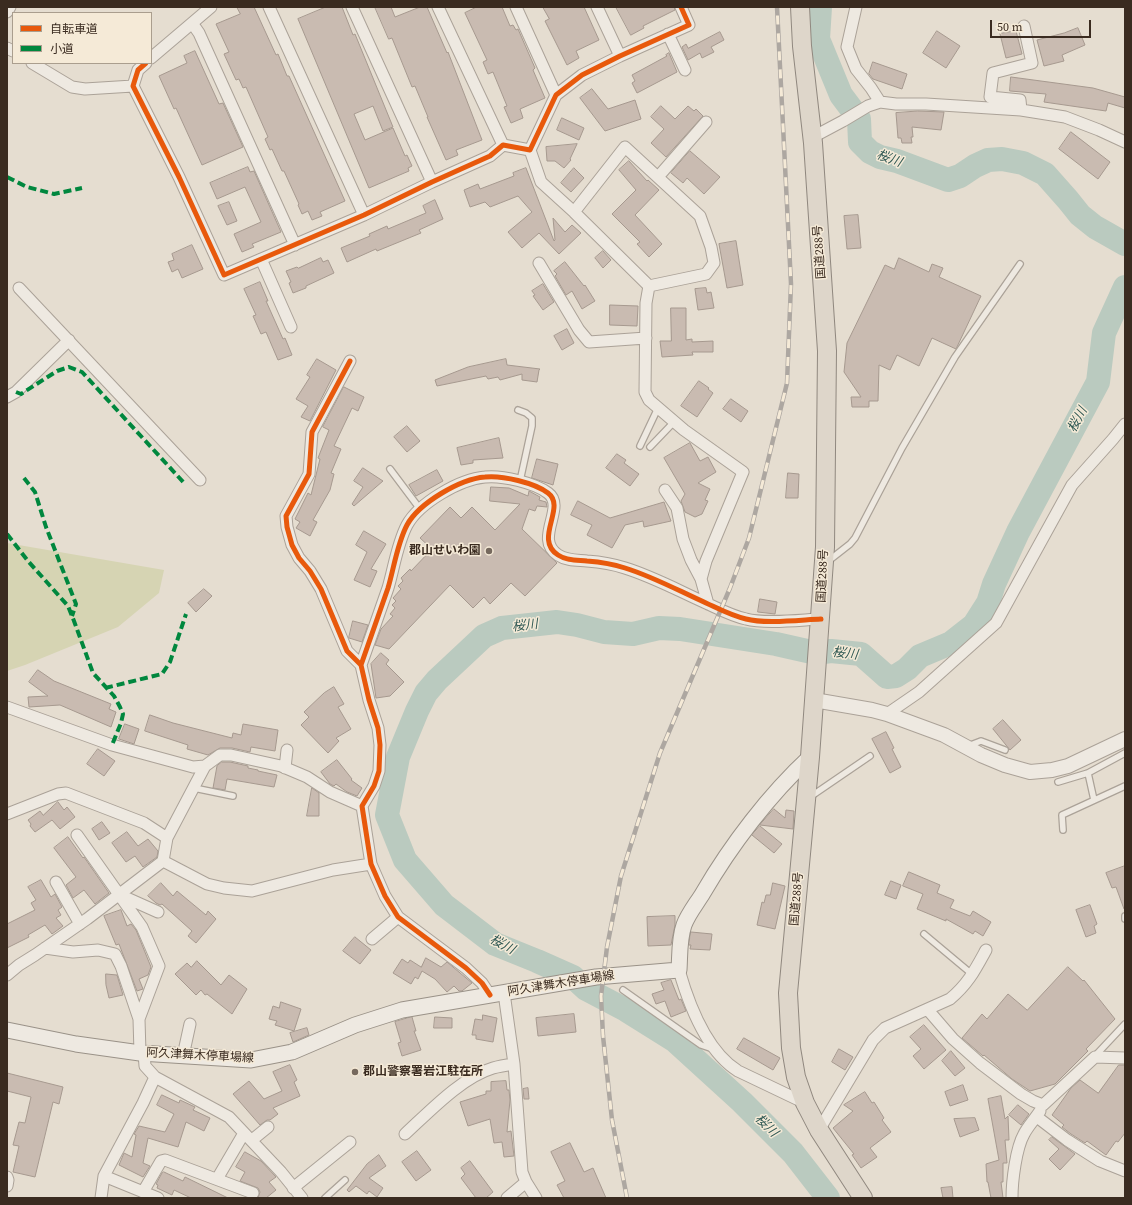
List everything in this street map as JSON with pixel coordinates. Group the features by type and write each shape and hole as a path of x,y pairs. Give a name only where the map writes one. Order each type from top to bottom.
{"highway":[{"name":"国道288号","path":"800,7 802,46 813,137 827,351 824,564 810,757 788,993 791,1048 796,1077 804,1103 819,1130 863,1198"}],"main road":[{"path":"679,970 680,941 685,924 706,888 723,861 761,810 810,757"},
{"name":"阿久津舞木停車場線","path":"7,1030 76,1044 142,1053 251,1060 292,1052 355,1025 402,1010 596,977 679,970"}],"street":[{"path":"7,12 10,7"},
{"path":"152,57 211,7"},
{"path":"269,7 364,215"},
{"path":"352,7 432,182"},
{"path":"438,7 503,145"},
{"path":"516,7 556,95"},
{"path":"597,7 620,56"},
{"path":"649,286 574,212 541,182 530,150 556,95 582,75 689,25 681,7"},
{"path":"856,7 847,47 856,69 880,102"},
{"path":"192,23 199,32 295,244"},
{"path":"1020,110 1020,100 990,97 993,73 1032,63 1024,26"},
{"path":"668,34 685,70"},
{"path":"34,64 72,87 85,89 133,86"},
{"path":"145,64 138,70 133,86 179,177 224,274 364,215 490,156 503,145"},
{"path":"813,137 868,106 880,102 1020,110 1065,117 1125,142"},
{"path":"658,177 706,122"},
{"path":"503,145 530,150"},
{"path":"574,212 625,147 700,216 711,247 714,263 706,274 649,286"},
{"path":"262,259 291,327"},
{"path":"539,263 579,330 589,342 646,338"},
{"path":"649,286 646,303 645,392 649,400 674,422 743,472 706,561 702,579"},
{"path":"19,288 200,480"},
{"path":"7,397 16,392 69,340"},
{"path":"350,361 312,432 309,474 286,516 292,546 321,588 347,651 361,665"},
{"path":"888,714 919,692 996,623 1072,485 1125,424"},
{"path":"536,1198 526,1182 522,1172 514,1064 497,994 482,983 466,968 398,918 385,896 371,864 362,806 374,786 379,771 380,745 378,728 368,700 361,665 388,588 402,536 407,526 420,509 457,485 473,479 485,477 497,477 520,481 535,486 548,493 554,501 548,538 552,548 559,556 627,568 660,581 722,611 747,620 820,621"},
{"path":"665,490 677,508 683,539 691,560 702,579 708,604"},
{"path":"814,700 888,714 944,735 1005,765 1030,772 1052,770 1068,766 1125,739"},
{"path":"7,708 112,745 193,767 205,766"},
{"path":"285,768 287,750"},
{"path":"7,975 18,965 80,924 163,861 168,838 205,766 220,755 231,755 285,768 307,777 330,792 362,806"},
{"path":"7,814 58,794 66,793 144,823 168,838"},
{"path":"77,835 142,927 159,966 139,1020"},
{"path":"163,861 207,884 224,888 252,891 333,870 371,864"},
{"path":"56,882 80,924"},
{"path":"120,894 158,912"},
{"path":"372,939 398,918"},
{"path":"45,948 73,952 98,950 115,954 121,966 139,1020 142,1053 145,1066 155,1077 229,1118 248,1137 302,1198"},
{"path":"819,1130 878,1035 885,1028 928,1010 950,999 959,992 973,975 986,950"},
{"path":"679,970 682,983 709,1042 730,1066 804,1103"},
{"path":"928,1010 953,1039 980,1063 1021,1094 1033,1102 1043,1105"},
{"path":"183,1056 190,1024"},
{"path":"1012,1198 1012,1185 1020,1144 1024,1133 1037,1117 1043,1105 1095,1057 1125,1058"},
{"path":"405,1134 443,1099 470,1078 492,1068 514,1064"},
{"path":"101,1198 104,1176 143,1104 155,1077"},
{"path":"1037,1117 1067,1140 1100,1161 1125,1171"},
{"path":"217,1179 248,1137 268,1127"},
{"path":"293,1188 350,1142"},
{"path":"143,1192 161,1161 165,1160 253,1193"},
{"path":"104,1176 158,1198"},
{"path":"7,1177 7,1186"},
{"path":"507,1198 526,1182"}],"lane":[{"path":"824,564 845,549 855,538 902,448 955,357 1020,264"},
{"path":"640,446 658,408"},
{"path":"518,410 526,413 532,418 532,426 520,481"},
{"path":"650,447 674,422"},
{"path":"390,468 420,509"},
{"path":"966,746 981,741 1005,750"},
{"path":"1058,782 1088,774 1125,753"},
{"path":"806,800 870,756"},
{"path":"1088,774 1094,800"},
{"path":"1063,830 1062,815 1125,786"},
{"path":"194,788 233,796"},
{"path":"924,934 973,975"},
{"path":"623,990 701,1045 715,1050"},
{"path":"1095,1057 1125,1024"},
{"path":"325,1198 345,1180"}],"shaded area":[{"path":"7,543 164,570 159,593 118,627 7,671"}],"building":[{"path":"237,7 254,7 276,55 278,54 287,76 289,76 345,201 320,212 322,216 312,220 308,211 302,214 284,171 282,171 272,149 270,150 265,139 268,137 246,87 243,88 239,79 236,80 224,54 229,52 216,24 240,14"},
{"path":"326,7 342,7 353,35 355,34 393,127 383,131 373,106 354,114 365,140 393,128 405,156 407,155 412,166 408,168 409,171 369,188 298,19"},
{"path":"375,7 391,7 395,17 420,7 427,7 447,53 448,52 482,140 456,150 458,155 446,160 415,86 412,87 392,38 389,39"},
{"path":"477,7 502,7 510,26 513,25 516,30 518,29 535,68 533,70 545,98 520,109 523,118 511,123 504,107 507,106 493,72 488,74 483,62 487,60 465,13"},
{"path":"543,7 584,7 599,40 576,51 579,58 567,65 545,21 549,19"},
{"path":"616,7 674,7 675,10 643,26 644,28 631,35"},
{"path":"1078,28 1085,45 1062,55 1064,61 1044,66 1037,40"},
{"path":"937,31 960,46 946,68 923,53"},
{"path":"1016,31 1022,54 1006,58 1000,34"},
{"path":"720,32 724,40 711,47 714,52 702,58 700,53 688,60 682,47 686,44 688,48"},
{"path":"195,51 219,104 223,103 243,147 202,165 176,108 174,109 159,76 187,63 184,56"},
{"path":"669,53 677,72 637,93 632,83 635,81 632,75 667,56 666,55"},
{"path":"873,62 907,74 902,89 873,79 869,74"},
{"path":"1011,77 1093,88 1125,97 1125,108 1108,103 1106,111 1044,102 1046,94 1010,91"},
{"path":"592,89 608,109 635,100 641,119 605,131 580,98"},
{"path":"661,106 675,119 688,106 694,111 696,109 703,116 666,157 651,143 664,129 651,117"},
{"path":"918,111 944,112 941,130 912,127 912,143 902,143 901,138 898,138 896,113"},
{"path":"562,118 584,128 579,140 557,130"},
{"path":"1071,132 1110,162 1098,179 1059,149"},
{"path":"577,144 570,159 571,160 564,168 555,161 547,161 546,147"},
{"path":"690,151 720,177 704,194 687,178 683,183 671,173"},
{"path":"629,161 647,181 648,180 659,190 635,215 662,244 649,257 637,244 640,242 612,214 636,190 619,170"},
{"path":"248,167 250,172 254,171 281,232 252,244 254,247 242,252 234,234 261,222 245,187 217,199 210,183"},
{"path":"526,168 554,241 553,218 565,232 572,225 581,233 559,254 539,233 522,248 508,232 532,212 518,196 490,207 485,202 470,207 464,190 478,184 480,189 514,176 513,173"},
{"path":"574,168 584,178 571,192 561,183"},
{"path":"435,200 443,219 419,230 421,233 377,251 376,249 347,262 341,248 370,236 369,234 387,226 388,229 426,213 423,206"},
{"path":"229,202 237,221 227,225 218,206"},
{"path":"858,215 861,248 847,249 844,216"},
{"path":"736,241 743,285 727,288 719,244"},
{"path":"192,245 203,269 182,278 178,269 172,272 168,262 174,260 172,254"},
{"path":"603,251 611,260 603,268 595,258"},
{"path":"321,258 323,262 328,260 334,273 306,286 306,288 293,293 289,283 291,282 286,271 297,267 298,268"},
{"path":"899,258 929,272 932,264 943,268 939,277 981,296 956,349 932,338 919,366 897,355 890,370 879,365 878,401 869,401 869,407 852,407 851,397 861,397 844,372 847,343 885,265 894,269"},
{"path":"565,262 584,286 585,285 595,301 582,309 572,291 566,295 555,276 557,274 554,271"},
{"path":"260,282 268,301 266,301 292,355 278,360 266,332 261,334 253,316 256,315 244,289"},
{"path":"543,284 554,302 543,310 533,296 535,295 532,291"},
{"path":"706,288 707,293 711,292 714,308 698,310 695,289"},
{"path":"610,305 638,306 637,326 610,325"},
{"path":"671,308 686,308 686,340 692,339 692,342 713,341 713,352 692,352 693,355 662,357 660,341 671,341"},
{"path":"567,329 574,343 562,350 554,336"},
{"path":"317,359 336,370 310,421 301,417 308,406 296,399 310,377 307,375"},
{"path":"506,359 507,365 540,369 537,382 522,380 522,374 500,380 498,377 488,379 486,376 437,386 435,380 468,367"},
{"path":"699,381 713,393 697,417 681,406"},
{"path":"344,387 364,397 358,411 352,408 334,446 341,449 331,473 334,474 330,490 313,520 317,522 310,536 296,528 300,522 295,519 308,493 311,495 320,459 318,458 329,430 323,427"},
{"path":"731,399 748,411 741,422 723,409"},
{"path":"407,426 420,441 407,452 394,437"},
{"path":"499,438 503,458 473,460 473,463 461,465 457,448"},
{"path":"690,443 700,461 708,457 716,472 698,483 710,489 705,500 708,501 702,514 695,517 685,512 681,501 685,494 664,458"},
{"path":"617,454 626,460 624,463 639,474 630,486 606,468"},
{"path":"537,459 558,464 553,485 532,478"},
{"path":"363,468 383,481 354,506 352,504 363,487 354,481"},
{"path":"437,470 443,481 416,496 409,485"},
{"path":"788,473 799,474 798,498 786,498"},
{"name":"郡山せいわ園","path":"491,487 509,488 528,496 529,491 540,497 539,500 546,502 547,507 537,506 535,511 529,509 522,529 557,563 525,596 511,583 490,604 484,597 473,608 450,585 389,649 375,645 381,629 393,616 390,614 395,608 392,605 396,601 393,598 401,589 398,586 403,581 401,578 410,569 411,571 432,549 420,538 450,507 461,518 472,507 495,530 520,504 490,501"},
{"path":"578,501 610,518 664,502 671,521 644,527 643,521 625,525 612,548 587,535 592,525 571,515"},
{"path":"364,531 386,544 371,569 377,571 370,587 354,580 367,552 356,545"},
{"path":"204,589 212,596 196,612 188,603"},
{"path":"760,599 777,602 775,614 758,612"},
{"path":"353,621 368,625 362,642 349,638"},
{"path":"381,653 389,660 386,664 404,682 390,696 376,698 371,664"},
{"path":"38,670 54,681 111,704 109,709 116,712 111,727 60,705 29,707 28,697 48,696 29,682"},
{"path":"334,687 344,704 338,707 351,729 336,738 339,741 328,753 301,725 309,717 304,712 324,693"},
{"path":"150,715 173,723 232,738 233,733 241,735 243,724 278,730 275,751 251,747 250,752 232,748 220,748 208,755 187,749 188,745 145,731"},
{"path":"1003,720 1021,740 1010,750 993,729"},
{"path":"125,724 139,729 134,744 119,739"},
{"path":"886,732 901,767 890,773 872,739"},
{"path":"98,749 115,761 104,776 87,764"},
{"path":"337,760 352,779 351,780 362,788 357,796 347,792 336,784 334,786 330,784 321,772"},
{"path":"222,762 230,762 248,766 248,768 277,775 274,787 227,779 225,790 213,788 217,766"},
{"path":"312,788 319,793 319,816 307,816"},
{"path":"58,802 64,810 67,807 75,817 60,829 52,820 35,832 30,826 31,824 28,820 40,811 43,815"},
{"path":"774,809 785,818 786,810 794,811 793,829 760,825"},
{"path":"102,822 110,833 99,840 92,829"},
{"path":"760,826 782,844 774,853 752,835"},
{"path":"127,832 138,846 148,839 158,851 157,857 143,867 135,856 126,862 112,843"},
{"path":"68,837 109,893 95,904 84,890 73,898 66,885 76,877 54,848"},
{"path":"1125,866 1124,909 1116,887 1112,888 1106,873"},
{"path":"909,872 940,885 937,893 954,900 950,908 970,916 973,911 991,922 983,936 975,931 973,934 946,919 946,921 917,909 923,894 903,886"},
{"path":"41,880 51,897 55,894 62,907 58,910 61,915 56,918 63,926 52,934 45,925 28,935 29,937 7,948 7,924 35,910 31,903 36,900 28,887"},
{"path":"891,881 901,885 896,899 885,895"},
{"path":"161,883 173,896 177,891 206,915 208,911 216,919 196,943 188,936 192,931 162,904 160,905 156,903 148,896"},
{"path":"773,883 785,886 775,929 757,925 762,902 764,903 766,895 770,895"},
{"path":"1090,905 1097,924 1094,926 1096,933 1086,937 1076,910"},
{"path":"121,910 127,926 131,924 136,930 151,967 148,975 139,979 143,989 137,991 119,944 116,945 104,916"},
{"path":"675,916 675,925 671,945 648,946 647,917"},
{"path":"691,932 712,934 710,950 690,949 691,945 689,945"},
{"path":"355,937 371,950 360,964 343,951"},
{"path":"426,958 441,967 447,962 472,983 462,991 459,991 454,986 447,992 435,979 422,971 418,979 415,977 411,984 393,973 402,959 408,963 410,960 421,967"},
{"path":"197,961 221,985 229,975 247,989 232,1014 207,994 205,995 201,990 196,995 175,974 187,963 191,967"},
{"path":"1068,967 1083,981 1084,980 1115,1019 1086,1049 1088,1051 1055,1084 1030,1091 1012,1079 962,1038 982,1014 987,1019 1008,994 1027,1010"},
{"path":"106,974 117,975 123,995 109,998 106,985"},
{"path":"671,980 679,1000 681,999 686,1011 671,1017 665,1001 656,1004 652,994 664,990 661,983"},
{"path":"281,1002 301,1009 294,1031 275,1025 277,1021 269,1019 273,1006 279,1008"},
{"path":"574,1014 576,1032 538,1036 536,1018"},
{"path":"483,1015 497,1018 493,1042 476,1039 476,1035 472,1035 475,1019 482,1020"},
{"path":"412,1017 416,1031 414,1031 421,1050 402,1056 398,1043 401,1042 395,1022"},
{"path":"435,1017 452,1018 452,1028 434,1028"},
{"path":"924,1025 946,1050 924,1069 913,1056 921,1049 910,1037"},
{"path":"307,1028 309,1035 293,1042 290,1033"},
{"path":"744,1038 780,1058 773,1070 737,1049"},
{"path":"839,1049 853,1057 845,1070 832,1062"},
{"path":"951,1051 965,1068 955,1076 942,1061"},
{"path":"290,1065 297,1080 294,1082 300,1096 273,1108 278,1114 260,1125 233,1094 249,1081 264,1099 282,1091 273,1072"},
{"path":"1119,1065 1125,1065 1125,1133 1118,1142 1116,1141 1106,1155 1087,1141 1085,1143 1071,1134 1062,1127 1064,1125 1052,1115 1071,1088 1080,1080 1098,1093"},
{"path":"7,1073 63,1087 59,1104 53,1102 35,1177 13,1172 19,1146 13,1145 19,1122 25,1123 31,1097 7,1091"},
{"path":"506,1081 510,1100 507,1132 511,1131 514,1156 504,1157 502,1142 494,1143 490,1119 468,1126 460,1102 486,1094 486,1091 491,1091 491,1082"},
{"path":"963,1085 968,1100 950,1106 945,1092"},
{"path":"528,1088 529,1099 524,1099 523,1089"},
{"path":"865,1092 872,1103 874,1102 884,1118 882,1120 891,1132 870,1148 877,1157 861,1168 852,1155 854,1154 833,1128 853,1111 844,1105"},
{"path":"162,1095 179,1103 180,1100 195,1107 193,1110 210,1118 204,1131 186,1122 178,1147 148,1138 143,1163 150,1166 143,1177 119,1165 124,1153 132,1157 136,1135 134,1134 139,1126 165,1132 174,1114 157,1105"},
{"path":"1001,1096 1005,1119 1008,1116 1009,1140 1005,1140 1007,1163 1003,1163 1003,1182 1001,1182 1003,1198 991,1198 987,1182 986,1164 999,1160 988,1099"},
{"path":"1018,1105 1029,1114 1021,1125 1009,1115"},
{"path":"975,1118 979,1130 960,1137 954,1119"},
{"path":"1052,1137 1075,1154 1060,1170 1049,1159 1059,1149 1049,1140"},
{"path":"570,1143 584,1172 593,1168 606,1198 564,1198 557,1185 565,1181 551,1152"},
{"path":"417,1151 431,1170 416,1181 402,1162"},
{"path":"245,1152 261,1161 276,1177 269,1182 276,1190 266,1198 258,1198 260,1192 258,1188 240,1181 245,1172 236,1167"},
{"path":"379,1155 386,1166 369,1178 383,1188 377,1197 369,1191 367,1194 356,1186 349,1192 347,1190 367,1164"},
{"path":"470,1161 493,1192 486,1198 476,1198 461,1178 465,1174 461,1168"},
{"path":"164,1172 183,1181 185,1177 228,1198 191,1198 174,1190 172,1195 157,1188 158,1185 156,1184"},
{"path":"952,1187 953,1198 943,1198 941,1188"}],"waterway":[{"name":"桜川","path":"820,7 818,39 841,95 859,119 860,142 870,152 880,157 897,161 948,180 960,176 975,166 988,160 1002,159 1023,163 1045,174 1080,215 1095,227 1125,244"},
{"name":"桜川","path":"828,1198 793,1153 742,1102 674,1040 626,1010 586,989 573,977 495,944 444,905 405,860 387,815 398,757 426,693 437,680 484,636 502,628 557,622 577,625 604,632 633,634 659,628 680,629 776,644 816,653 831,651 861,654 887,677 896,676 907,669 920,656 951,643 974,625 988,603 994,584 1018,532 1098,382 1104,333 1125,287"}],"railway":[{"path":"627,1198 612,1120 603,1036 601,996 607,947 621,876 660,753 730,588 749,538 787,383 791,284 777,7"}],"marked path":[{"path":"7,177 27,187 54,194 82,188"},
{"path":"16,392 21,394 57,371 69,367 82,372 185,484"},
{"path":"24,478 35,492 46,527 76,604 72,616"},
{"path":"7,534 28,561 68,606 93,673 114,696 120,707 123,714 112,745"},
{"path":"105,688 162,674 170,662 186,614"}],"cycle path":[{"path":"145,64 138,70 133,86 179,177 224,275 364,215 490,156 503,145 530,150 556,95 582,75 689,25 681,7"},
{"path":"350,361 312,432 309,474 286,516 287,527 292,545 299,558 310,571 321,589 347,651 361,665 369,700 378,728 380,745 379,771 374,786 362,806 371,864 385,896 398,917 466,968 482,983 490,995"},
{"path":"361,665 388,588 398,548 407,525 421,508 452,487 464,482 485,477 500,477 518,480 542,489 548,493 553,499 554,506 549,532 549,541 551,548 561,557 572,560 611,564 636,572 726,612 746,619 763,621 821,619"}],"place":[{"name":"郡山せいわ園","path":"489,551"},
{"name":"郡山警察署岩江駐在所","path":"355,1072"}]}
